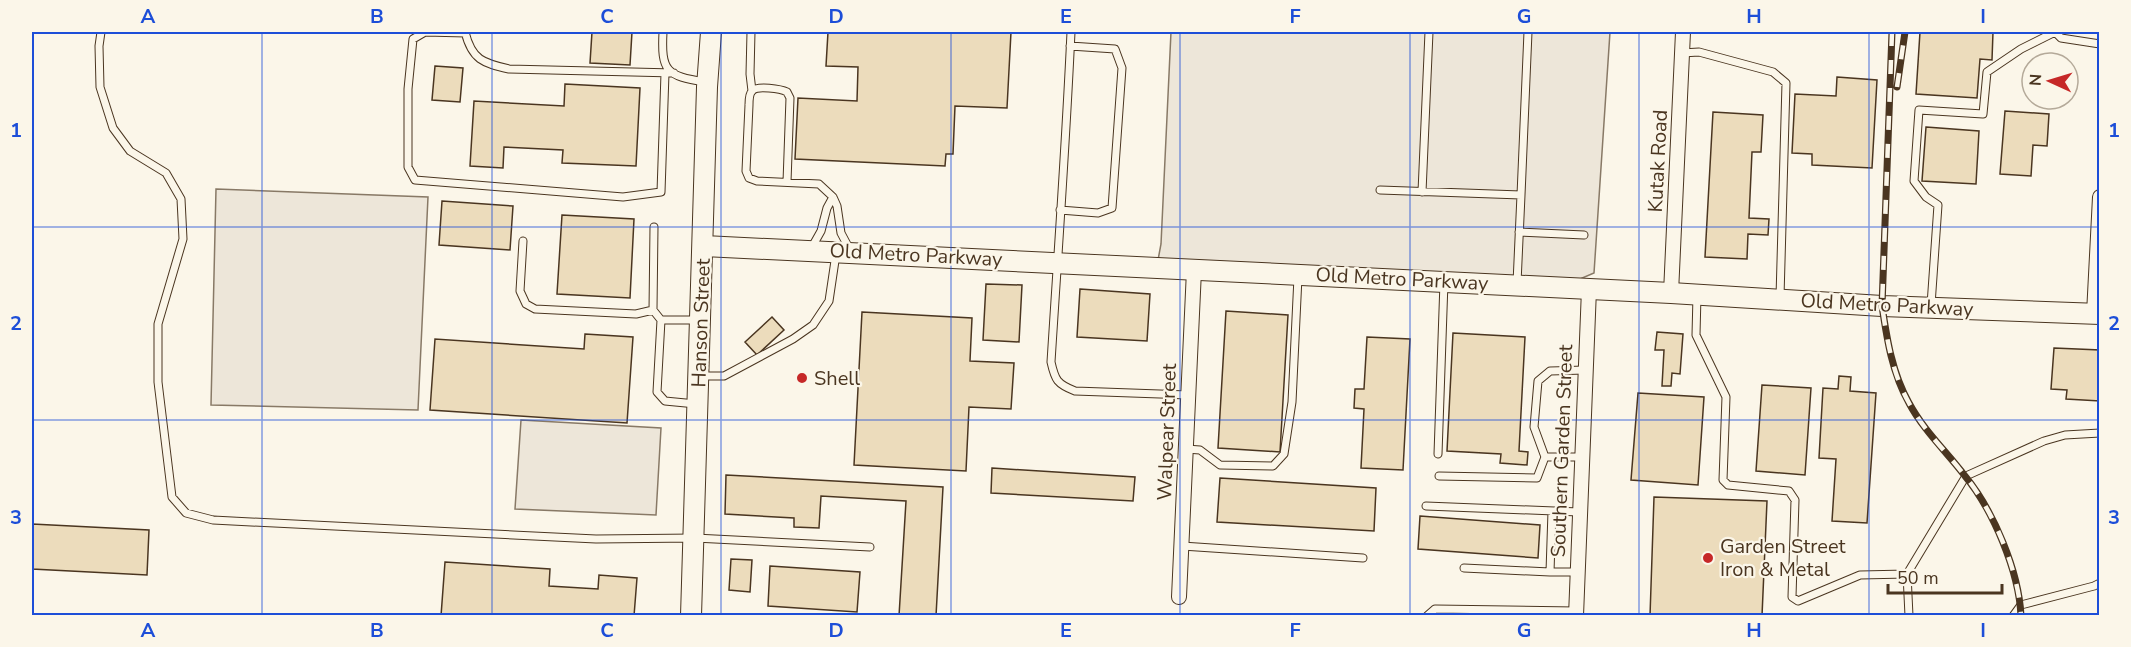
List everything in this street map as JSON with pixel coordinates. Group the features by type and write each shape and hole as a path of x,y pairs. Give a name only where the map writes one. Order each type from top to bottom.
{"street":[{"name":"Hanson Street","path":"692,615 711,32"},
{"name":"Kutak Road","path":"1671,293 1683,32"},
{"path":"2097,314 2100,196"},
{"name":"Old Metro Parkway","path":"704,246 1697,294 1931,308 2097,314"},
{"name":"Walpear Street","path":"1179,597 1194,270"},
{"name":"Southern Garden Street","path":"1576,613 1589,289"}],"lane":[{"path":"101,32 100,87 112,128 130,151 166,173 181,199 183,239 158,324 158,381 172,497 186,513 213,520 596,539 695,538 870,547"},
{"path":"665,73 662,192 623,197 415,180 408,167 408,89 412,39 425,32 465,32 468,45 483,63 509,69 665,73 674,74"},
{"path":"663,32 662,56 666,67 683,79 708,83"},
{"path":"700,376 724,376 793,339 813,325 829,301 844,252 837,206 833,197 819,184 757,181 749,178 746,171 749,105 752,91 750,74 752,32"},
{"path":"1071,32 1051,362 1055,377 1061,386 1075,391 1188,395"},
{"path":"1422,192 1429,32"},
{"path":"1517,285 1528,32"},
{"path":"1931,308 1938,205 1926,197 1914,181 1919,110 1983,114 1987,72 2021,49 2055,32 2061,38 2100,44"},
{"path":"1060,210 1098,213 1112,207 1122,68 1115,49 1070,46"},
{"path":"1682,53 1699,52 1773,72 1786,83 1780,300"},
{"path":"752,91 757,88 781,89 787,92 790,98 787,182"},
{"path":"1380,190 1521,195"},
{"path":"810,251 821,231 827,208 833,197"},
{"path":"654,227 653,310 661,320 657,392 665,401 699,404"},
{"path":"1520,232 1584,235"},
{"path":"523,241 520,291 526,304 535,309 636,314 653,310"},
{"path":"1186,449 1200,450 1220,465 1273,466 1284,454 1292,402 1298,274"},
{"path":"1438,454 1444,282"},
{"path":"1697,294 1696,335 1726,397 1723,480 1728,485 1789,491 1796,500 1792,597 1798,601 1860,575 1907,574"},
{"path":"661,320 701,320"},
{"path":"1439,476 1537,478 1545,457 1534,427 1538,381 1550,371 1585,370"},
{"path":"1909,615 1907,574 1966,476 2044,441 2065,435 2100,433"},
{"path":"1545,457 1581,457"},
{"path":"1426,506 1579,512"},
{"path":"1550,572 1552,511"},
{"path":"1182,546 1363,558"},
{"path":"1464,568 1577,572"},
{"path":"2013,615 2021,605 2100,583"},
{"path":"1427,615 1435,609 1576,613"}],"shaded area":[{"path":"1171,32 1610,32 1594,273 1580,279 1158,260 1161,244"},
{"path":"216,189 428,197 418,410 211,405"},
{"path":"521,420 661,428 656,515 515,509"}],"building":[{"path":"592,32 632,32 630,65 590,63"},
{"path":"828,32 1011,32 1007,108 955,106 953,154 946,154 945,166 795,159 798,98 857,101 858,67 826,66"},
{"path":"1920,32 1993,32 1992,60 1980,59 1977,98 1916,94"},
{"path":"435,66 463,68 460,102 432,100"},
{"path":"1837,77 1877,80 1872,168 1812,165 1812,154 1792,153 1795,94 1836,96"},
{"path":"565,84 640,88 636,166 562,163 563,150 504,147 503,168 470,166 474,101 564,106"},
{"path":"2005,111 2049,114 2047,146 2033,145 2031,176 2000,174"},
{"path":"1713,112 1763,115 1761,152 1752,152 1749,218 1769,219 1768,235 1748,234 1747,259 1705,257"},
{"path":"1926,127 1979,131 1976,184 1922,181"},
{"path":"442,201 513,206 510,250 439,245"},
{"path":"562,215 634,219 630,298 557,294"},
{"path":"986,284 1022,285 1019,342 983,340"},
{"path":"1080,289 1150,294 1147,341 1077,337"},
{"path":"1226,311 1288,315 1280,452 1218,448"},
{"path":"862,312 972,318 970,361 1014,363 1011,409 969,407 966,471 854,465"},
{"path":"772,317 784,330 757,355 745,342"},
{"path":"1657,332 1683,334 1680,374 1672,373 1671,386 1662,386 1664,350 1655,350"},
{"path":"1453,333 1525,337 1519,451 1528,452 1527,465 1500,463 1501,454 1447,451"},
{"path":"585,334 633,337 627,423 430,410 435,339 584,349"},
{"path":"1367,337 1410,339 1403,470 1361,468 1364,409 1354,408 1355,389 1364,389"},
{"path":"2054,348 2100,350 2100,401 2066,399 2067,390 2051,389"},
{"path":"1839,376 1851,377 1850,391 1876,393 1867,523 1832,521 1836,459 1819,458 1823,388 1838,389"},
{"path":"1762,385 1811,388 1805,475 1756,471"},
{"path":"1638,393 1704,397 1698,485 1631,480"},
{"path":"992,468 1135,477 1133,501 991,493"},
{"path":"726,475 943,487 936,616 899,616 906,501 821,496 819,528 794,527 794,518 725,514"},
{"path":"1220,478 1376,488 1374,531 1217,522"},
{"name":"Garden Street Iron & Metal","path":"1654,497 1767,501 1762,616 1650,616"},
{"path":"1420,516 1540,525 1538,558 1418,549"},
{"path":"32,524 149,530 147,575 32,569"},
{"path":"731,559 752,560 750,592 729,590"},
{"path":"445,562 550,569 549,586 598,589 599,575 637,578 634,616 441,616"},
{"path":"770,566 860,572 857,612 768,606"}],"railway":[{"path":"1892,32 1882,306 1888,343 1898,380 1915,413 1975,490 1994,523 2010,561 2021,616"},
{"path":"1897,87 1905,32"}],"place":[{"name":"Shell","path":"802,378"},
{"name":"Garden Street Iron & Metal","path":"1708,558"}]}
